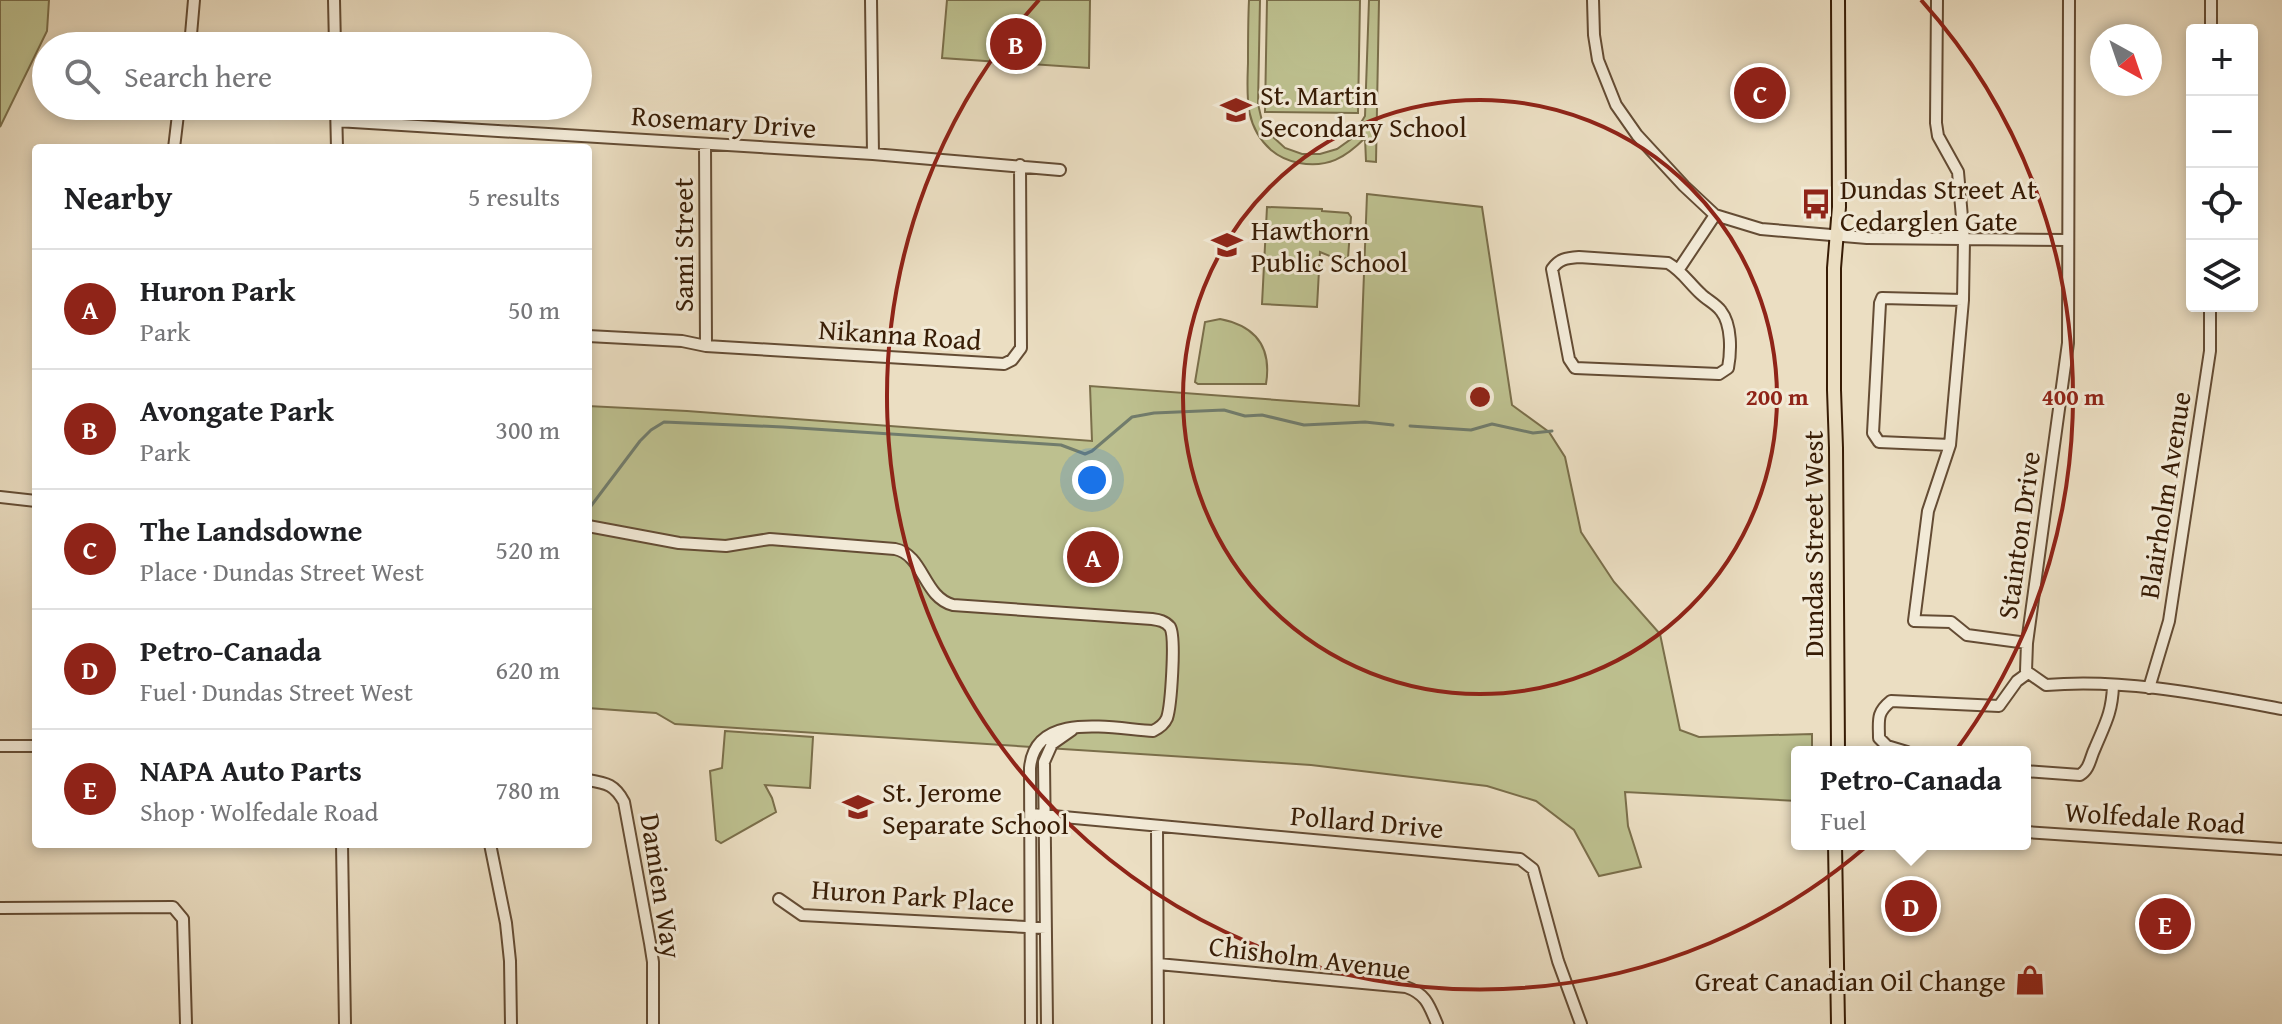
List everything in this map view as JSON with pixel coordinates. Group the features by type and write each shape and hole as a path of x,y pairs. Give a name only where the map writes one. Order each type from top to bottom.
{"main road":[{"name":"Dundas Street West","path":"1838,0 1839,207 1834,268 1838,746"},
{"path":"1835,850 1838,1024"}],"street":[{"path":"191,32 194,0"},
{"path":"334,0 335,32"},
{"path":"871,0 873,154"},
{"path":"1593,0 1598,60 1616,105 1645,144 1715,215 1761,229 1836,235 2067,240"},
{"path":"1937,0 1936,123 1938,136 1958,172 1964,240 1963,300 1950,445 1928,511 1914,621 1951,622 1967,635 2027,643"},
{"name":"Stainton Drive","path":"2028,673 2025,660 2027,643 2068,343 2069,0"},
{"path":"2211,0 2211,24"},
{"path":"174,144 177,120"},
{"path":"337,121 337,144"},
{"name":"Rosemary Drive","path":"337,121 873,154 1060,170"},
{"name":"Sami Street","path":"705,144 706,346"},
{"name":"Nikanna Road","path":"592,336 1004,364 1012,360 1021,348 1020,165"},
{"path":"1679,269 1715,215"},
{"path":"1579,257 1633,260 1668,263 1679,269 1722,312 1726,320 1730,355 1728,368 1719,374 1575,368 1569,359 1553,278 1552,269 1557,262 1579,257"},
{"path":"1950,445 1879,442 1873,433 1880,303 1882,298 1963,300"},
{"name":"Blairholm Avenue","path":"2149,688 2169,621 2210,351 2210,312"},
{"path":"0,497 32,501"},
{"path":"592,527 679,543 726,546 766,539 895,549 909,556 937,597 945,603 1152,619 1165,623 1174,642 1166,722 1153,731 1078,727 1053,731 1035,749 1030,768 1031,1024"},
{"path":"1887,746 1879,738 1879,718 1881,709 1891,701 1999,706 2017,681 2028,673 2046,685 2149,688 2197,693 2282,709"},
{"path":"2031,771 2080,775 2087,771 2106,725 2113,701 2113,686"},
{"path":"1047,1024 1046,756 1052,744 1078,727"},
{"path":"0,746 32,746"},
{"name":"Damien Way","path":"592,781 617,789 624,802 650,943 653,1024"},
{"name":"Pollard Drive","path":"1031,814 1520,859 1533,869 1558,961 1581,1024"},
{"path":"1157,826 1158,1024"},
{"name":"Wolfedale Road","path":"2031,832 2282,849"},
{"path":"342,848 345,1024"},
{"path":"491,848 508,935 511,1024"},
{"name":"Huron Park Place","path":"779,899 802,915 1046,928"},
{"path":"0,908 173,907 183,919 186,1024"},
{"name":"Chisholm Avenue","path":"1158,964 1406,987 1419,991 1437,1024"}],"green space":[{"path":"0,0 49,0 47,31 32,32 32,62 0,127"},
{"path":"947,0 1090,0 1089,68 942,58"},
{"path":"1249,0 1260,0 1258,104 1262,121 1285,148 1302,154 1320,154 1337,149 1351,139 1365,116 1369,0 1379,0 1376,162 1366,161 1365,138 1343,156 1319,164 1288,160 1262,141 1249,110"},
{"path":"1267,0 1360,0 1358,113 1265,112"},
{"path":"1367,194 1482,207 1512,405 1549,432 1565,457 1581,532 1614,582 1660,634 1680,730 1699,737 1812,734 1812,746 1791,746 1791,801 1625,792 1628,826 1641,867 1599,876 1574,830 1536,801 1487,786 1311,765 675,724 656,713 592,708 592,406 1092,441 1090,386 1359,406"},
{"path":"1267,207 1322,209 1348,213 1351,217 1348,258 1337,259 1320,252 1317,307 1262,304"},
{"path":"1220,319 1243,327 1259,340 1266,359 1266,384 1195,382 1205,322"},
{"path":"725,731 813,737 810,788 765,785 776,812 721,843 716,840 710,771 722,768"}],"waterway":[{"path":"592,505 640,441 664,422 1061,445 1085,454 1132,417 1154,413 1224,410 1304,425 1365,422 1393,425"},
{"path":"1410,426 1471,430 1492,424 1533,433 1552,431"}],"place":[{"name":"Avongate Park","path":"1016,44"},
{"name":"The Landsdowne","path":"1760,93"},
{"name":"St. Martin Secondary School","path":"1236,110"},
{"name":"Dundas Street At Cedarglen Gate","path":"1816,204"},
{"name":"Hawthorn Public School","path":"1227,245"},
{"name":"Huron Park","path":"1093,557"},
{"name":"St. Jerome Separate School","path":"858,807"},
{"name":"Petro-Canada","path":"1911,906"},
{"name":"NAPA Auto Parts","path":"2165,924"},
{"name":"Great Canadian Oil Change","path":"2030,980"}]}
